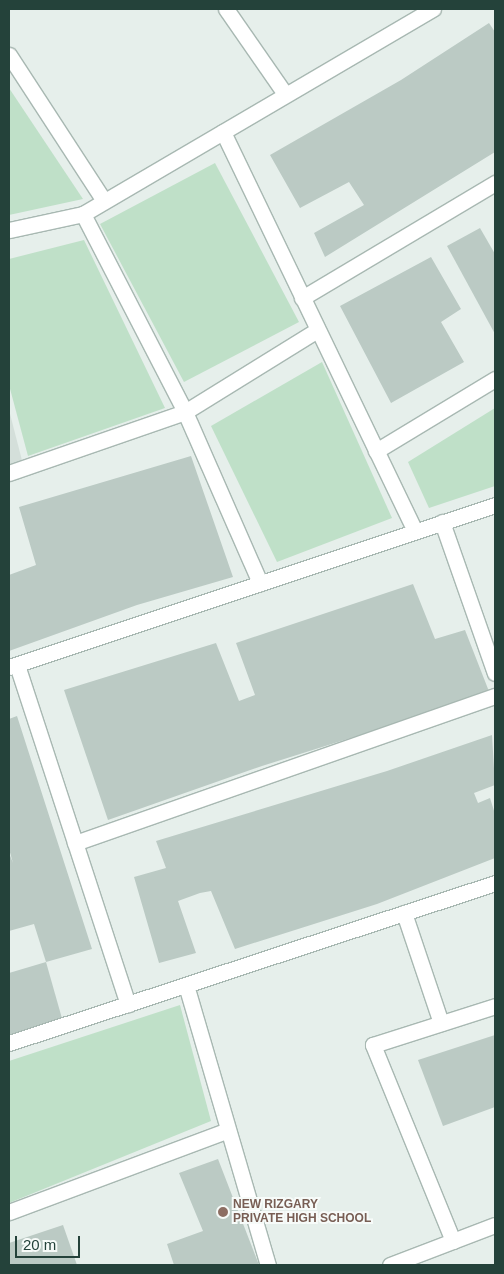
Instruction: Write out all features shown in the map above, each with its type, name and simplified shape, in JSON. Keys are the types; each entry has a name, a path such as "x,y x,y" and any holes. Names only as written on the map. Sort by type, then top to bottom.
{"street":[{"path":"226,9 285,94"},
{"path":"9,230 83,214 431,9"},
{"path":"9,55 104,201"},
{"path":"223,132 415,531"},
{"path":"302,298 495,184"},
{"path":"83,214 185,412 260,583"},
{"path":"9,473 185,412 317,330"},
{"path":"376,451 495,379"},
{"path":"128,1004 75,843 13,666 495,504"},
{"path":"442,522 495,673"},
{"path":"75,843 495,696"},
{"path":"9,1043 495,883"},
{"path":"404,913 441,1023"},
{"path":"186,985 226,1131 268,1265"},
{"path":"453,1241 373,1045 495,1006"},
{"path":"9,1212 226,1131"},
{"path":"390,1265 495,1225"}],"shaded area":[{"path":"9,410 25,472 9,477"}],"green space":[{"path":"9,88 83,199 9,215"},
{"path":"215,163 299,322 184,382 100,224"},
{"path":"84,240 165,408 28,456 9,385 9,259"},
{"path":"322,362 392,518 277,562 211,426"},
{"path":"495,408 495,486 429,508 408,462"},
{"path":"180,1005 211,1121 9,1203 9,1061"}],"building":[{"path":"489,23 495,32 495,152 325,257 314,233 364,205 349,182 300,208 270,155 401,80"},
{"path":"480,228 495,254 495,334 447,246"},
{"path":"431,257 461,309 441,322 464,362 391,403 340,306"},
{"path":"191,456 233,577 137,605 9,651 9,575 36,565 19,507"},
{"path":"413,584 435,639 465,630 490,694 262,766 108,820 64,690 216,643 239,701 255,695 236,643"},
{"path":"17,716 92,949 46,962 34,924 9,931 9,853 13,863 9,849 9,719"},
{"path":"492,735 495,785 474,793 478,803 490,798 495,814 495,858 377,904 235,949 211,891 200,893 178,901 196,953 159,963 134,877 166,868 156,841 387,771"},
{"path":"46,962 63,1022 9,1040 9,973"},
{"path":"495,1035 495,1107 443,1126 418,1060"},
{"path":"218,1159 259,1265 174,1265 167,1244 203,1231 179,1173"},
{"path":"63,1225 77,1265 9,1265 9,1243"}],"place":[{"name":"NEW RIZGARY PRIVATE HIGH SCHOOL","path":"223,1212"}]}
